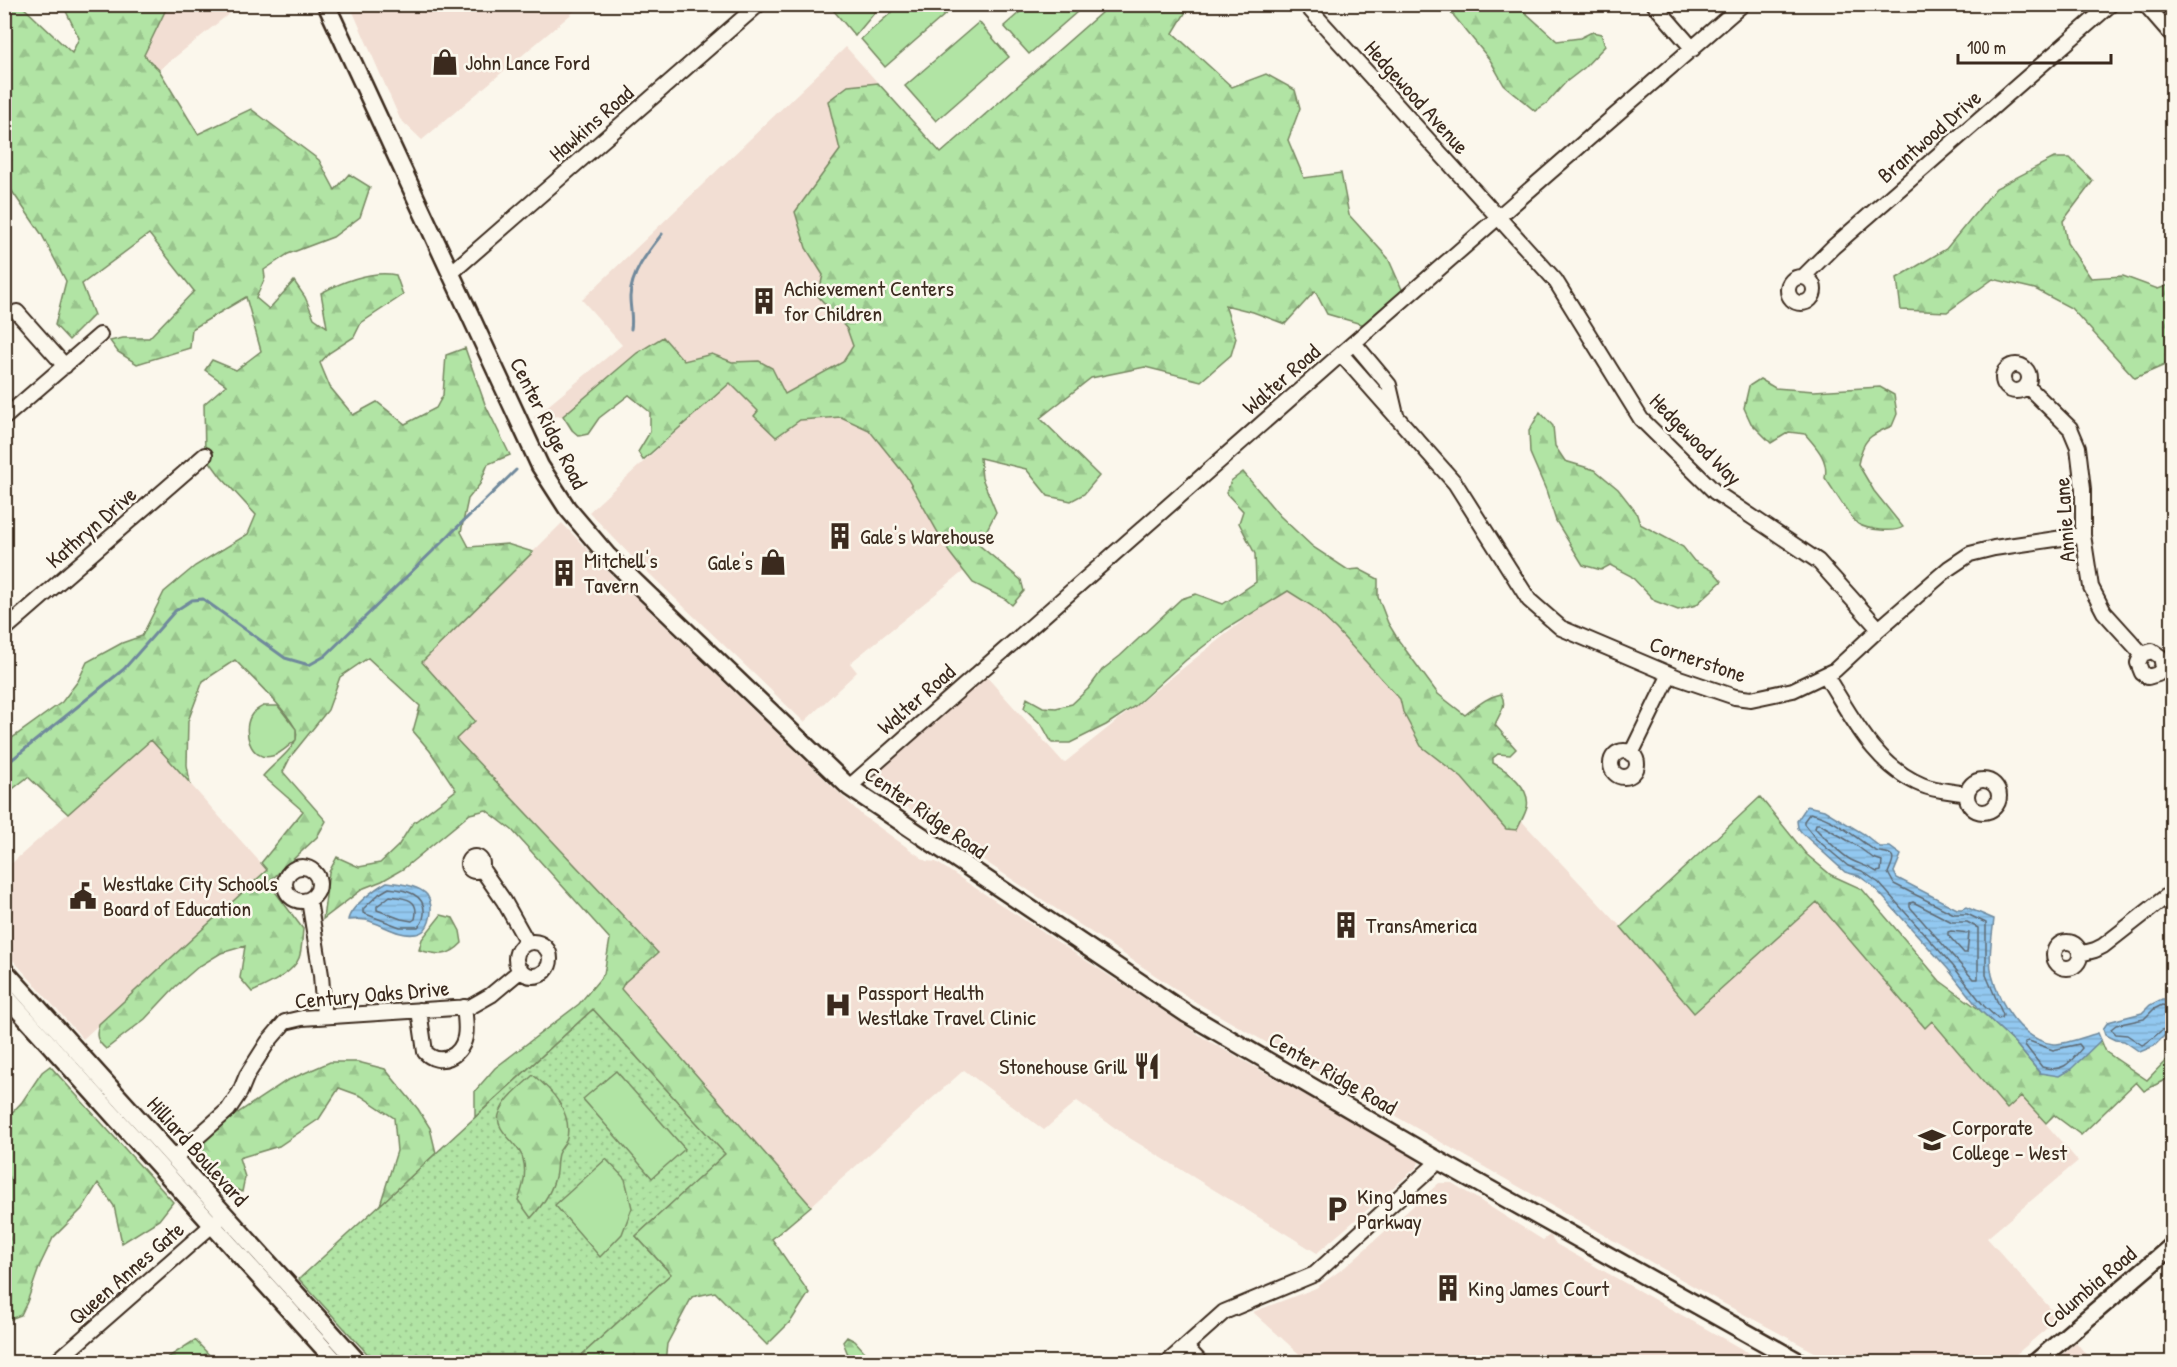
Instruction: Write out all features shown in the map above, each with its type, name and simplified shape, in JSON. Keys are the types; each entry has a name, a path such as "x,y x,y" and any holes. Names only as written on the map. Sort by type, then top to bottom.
{"main road":[{"name":"Center Ridge Road","path":"326,4 540,466 581,525 607,555 849,787 1186,1014 1439,1161 1798,1362"},
{"name":"Hilliard Boulevard","path":"4,970 174,1158 218,1220 336,1362"},
{"name":"Hilliard Boulevard","path":"4,994 218,1220 358,1362"},
{"name":"Columbia Road","path":"2036,1362 2172,1246"}],"street":[{"name":"Hawkins Road","path":"451,273 759,4"},
{"name":"Hedgewood Avenue","path":"1305,4 1497,218"},
{"path":"1654,4 1693,49"},
{"name":"Walter Road","path":"849,787 1743,4"},
{"name":"Brantwood Drive","path":"1803,277 1827,253 2111,4"},
{"path":"2145,4 2172,35"},
{"name":"Hedgewood Way","path":"1497,218 1555,280 1641,420 1715,492 1818,561 1879,629"},
{"path":"17,312 65,366"},
{"path":"4,418 100,335"},
{"name":"Cornerstone","path":"1354,343 1389,385 1397,417"},
{"name":"Cornerstone","path":"1341,354 1455,483 1529,600 1540,612 1561,628 1670,674 1735,697 1751,699 1777,695 1826,676 1949,568 1970,555 1994,548 2083,535"},
{"name":"Annie Lane","path":"2027,386 2070,428 2078,447 2083,489 2083,535 2091,587 2104,612 2142,654"},
{"name":"Kathryn Drive","path":"4,630 205,455"},
{"path":"1630,754 1670,674"},
{"path":"1826,676 1871,746 1885,763 1900,775 1924,786 1967,794"},
{"path":"481,868 504,901 527,942"},
{"path":"2080,954 2103,946 2172,892"},
{"path":"309,900 321,975 324,1016"},
{"path":"534,941 546,947 551,958 549,967 542,974 529,976 521,970 516,960 519,949 527,942 534,941"},
{"name":"Century Oaks Drive","path":"174,1158 228,1110 268,1042 285,1022 324,1016 470,1007 491,995 521,970"},
{"path":"419,1010 425,1052 435,1059 442,1060 456,1053 465,1037 465,1007"},
{"path":"1168,1362 1224,1312 1315,1274 1439,1161"},
{"name":"Queen Annes Gate","path":"56,1362 218,1220"},
{"path":"1186,1347 1200,1362"}],"shaded area":[{"path":"168,5 240,5 159,70 144,55"},
{"name":"John Lance Ford","path":"350,5 582,5 422,140 400,119"},
{"path":"846,47 878,83 848,86 840,150 795,212 806,248 823,275 818,296 847,329 853,346 843,362 785,395 772,368 759,361 732,362 712,354 684,361 668,342 637,353 563,416 533,418 622,345 582,300"},
{"path":"730,382 758,411 776,437 800,420 841,417 869,430 906,476 949,552 964,571 850,663 857,672 804,722 633,558 589,512"},
{"path":"562,523 625,589 862,815 926,861 936,862 1207,1040 1417,1158 1419,1162 1417,1167 1317,1253 1128,1137 1077,1101 1044,1130 964,1070 811,1206 620,989 658,952 455,739 475,722 422,662"},
{"path":"1295,579 1621,927 1694,1013 1817,902 1925,1028 1932,1020 2007,1108 2021,1095 2078,1161 1987,1238 2059,1318 2007,1362 1833,1362 1721,1302 1192,1000 925,821 876,782 879,767 985,675 1064,763"},
{"path":"151,740 267,870 83,1039 5,951 4,870"},
{"path":"1439,1183 1452,1183 1543,1240 1550,1235 1556,1244 1763,1361 1308,1362 1253,1312 1316,1288 1345,1267"},
{"path":"2076,1342 2092,1362 2054,1362"}],"green space":[{"path":"21,5 72,53 79,38 63,5 168,5 144,55 159,70 198,134 251,109 319,160 335,190 349,174 370,187 360,217 333,237 288,254 264,270 265,278 256,298 269,309 294,281 305,297 314,318 327,327 321,293 348,281 367,276 396,275 403,295 361,323 354,337 329,353 320,363 330,387 353,415 377,402 405,424 436,408 443,395 446,355 465,348 485,404 510,455 488,464 480,484 468,499 461,532 469,547 507,544 533,552 422,662 475,721 456,739 658,953 625,982 621,989 811,1206 772,1239 809,1293 791,1321 767,1345 715,1292 692,1297 667,1344 665,1362 574,1362 671,1274 636,1236 725,1154 593,1009 475,1117 475,1091 495,1068 579,1004 604,974 610,939 512,830 486,810 470,814 403,869 364,888 323,919 329,872 337,857 359,867 380,863 398,846 412,824 456,790 430,751 413,731 420,706 368,658 340,677 328,710 291,756 283,772 326,821 317,837 270,881 273,889 303,929 301,951 296,964 278,978 252,992 240,978 245,946 221,953 198,967 175,987 145,1019 106,1049 99,1041 97,1032 99,1024 267,870 261,863 303,811 263,776 293,745 296,739 295,728 275,702 235,660 203,681 188,721 187,765 190,783 151,740 68,814 28,777 5,795 4,744 62,702 78,681 87,662 122,643 142,636 164,592 195,566 248,534 256,515 221,477 205,455 204,404 226,385 205,370 212,360 236,370 261,351 246,297 192,329 190,348 137,364 118,352 110,341 123,338 149,338 194,291 149,234 82,284 94,315 69,340 55,325 66,281 42,235 5,181 5,11"},
{"path":"829,5 881,5 855,36"},
{"path":"900,5 956,5 885,67 861,39"},
{"path":"1028,5 1085,5 1029,54 1004,26"},
{"path":"1110,5 1190,5 1173,33 1232,87 1266,74 1295,90 1300,108 1288,140 1304,178 1341,173 1349,215 1388,258 1405,296 1368,326 1327,314 1315,291 1285,324 1225,305 1236,338 1231,355 1201,381 1145,367 1091,378 1040,418 1099,476 1084,494 1071,501 1048,496 1026,469 980,458 982,478 996,512 979,545 1021,580 1024,591 1012,605 973,583 949,552 906,476 869,430 841,417 800,420 776,437 754,416 758,411 730,383 643,460 638,452 650,432 650,412 629,395 599,418 588,434 579,436 572,430 563,416 637,353 663,337 684,361 712,354 732,362 759,361 772,368 785,394 843,362 853,346 847,329 818,296 823,275 806,248 795,212 840,150 828,101 848,86 878,83 941,153"},
{"path":"1445,5 1517,5 1557,41 1580,38 1592,32 1601,34 1605,46 1547,103 1535,111 1504,85 1490,60"},
{"path":"979,22 1009,57 936,121 905,86"},
{"path":"2054,158 2070,158 2093,181 2063,221 2067,243 2091,278 2123,276 2158,289 2172,284 2172,362 2135,378 2071,308 2035,289 1993,279 1947,312 1901,310 1897,278 1946,249 1996,188"},
{"path":"1760,379 1775,388 1814,391 1880,387 1894,395 1897,414 1892,426 1868,439 1862,449 1858,464 1874,491 1903,527 1881,530 1858,524 1850,516 1825,478 1823,459 1805,434 1789,432 1771,443 1751,423 1744,408 1749,386"},
{"path":"1540,412 1553,426 1555,446 1565,461 1595,470 1618,489 1636,512 1640,524 1683,547 1694,561 1713,571 1722,581 1696,605 1678,610 1655,601 1631,576 1610,565 1601,570 1583,565 1556,521 1530,453 1529,431"},
{"path":"1243,472 1280,516 1313,547 1348,570 1359,569 1378,579 1378,597 1388,623 1438,694 1465,715 1486,700 1501,694 1504,703 1495,725 1516,749 1510,755 1498,754 1493,758 1493,763 1511,775 1525,793 1527,807 1517,830 1506,829 1462,778 1421,746 1403,712 1400,699 1336,629 1312,606 1288,591 1226,629 1186,660 1135,706 1106,725 1070,743 1052,743 1042,725 1024,708 1027,698 1043,707 1056,708 1072,704 1089,688 1102,670 1181,599 1196,594 1223,604 1256,582 1255,554 1239,523 1243,511 1226,493 1231,481"},
{"path":"263,706 278,706 296,729 296,740 282,752 264,757 253,749 247,728 252,714"},
{"path":"1760,797 1806,854 1831,875 1862,889 1940,981 1980,1010 2015,1043 2040,1073 2086,1053 2101,1040 2106,1052 2147,1080 2172,1054 2172,1076 2144,1091 2136,1082 2081,1135 2054,1115 2046,1123 2021,1096 2007,1109 1932,1021 1925,1028 1817,902 1694,1013 1621,927"},
{"path":"441,915 453,918 460,931 462,943 452,951 442,954 419,950 422,939"},
{"path":"593,1009 726,1154 636,1236 671,1274 574,1362 375,1362 299,1279"},
{"path":"330,1062 358,1062 385,1069 418,1109 430,1128 436,1153 380,1205 397,1151 394,1118 361,1096 339,1088 319,1119 279,1146 239,1158 245,1177 242,1192 218,1181 201,1160 204,1140 221,1124 286,1081"},
{"path":"50,1066 173,1202 159,1220 122,1243 114,1206 98,1183 82,1209 53,1238 21,1315 5,1321 5,1120 22,1102 42,1072"},
{"path":"616,1071 685,1149 652,1178 583,1099"},
{"path":"533,1075 559,1102 568,1128 566,1140 558,1154 556,1174 551,1188 531,1218 518,1200 525,1170 521,1153 500,1127 498,1121 505,1103"},
{"path":"606,1159 625,1179 632,1208 622,1234 600,1257 555,1205"},
{"path":"847,1337 855,1341 874,1362 851,1362 843,1342"},
{"path":"195,1340 216,1362 161,1362"}],"water":[{"path":"1807,806 1824,810 1864,834 1880,847 1890,847 1901,855 1894,872 1897,878 1957,909 1966,907 1994,919 1990,962 1992,975 2006,1008 2021,1028 2041,1041 2053,1044 2069,1042 2098,1033 2101,1040 2071,1069 2059,1076 2040,1073 2015,1043 1980,1010 1948,969 1874,887 1859,876 1845,872 1802,833 1797,821"},
{"path":"387,882 414,887 427,895 431,912 428,924 421,932 403,934 366,920 348,920 358,904"},
{"path":"2167,999 2172,1003 2172,1028 2154,1046 2140,1052 2124,1041 2105,1035 2103,1029 2108,1022 2142,1013 2150,1005"}],"waterway":[{"path":"631,329 630,297 633,280 641,263 662,234"},
{"path":"4,766 124,669 175,611 192,600 203,599 285,658 309,665 325,656 516,470"}],"place":[{"name":"John Lance Ford","path":"445,62"},
{"name":"Achievement Centers for Children","path":"764,301"},
{"name":"Gale's Warehouse","path":"840,536"},
{"name":"Gale's","path":"773,562"},
{"name":"Mitchell's Tavern","path":"564,573"},
{"name":"Westlake City Schools Board of Education","path":"83,896"},
{"name":"TransAmerica","path":"1346,925"},
{"name":"Passport Health Westlake Travel Clinic","path":"838,1005"},
{"name":"Stonehouse Grill","path":"1147,1066"},
{"name":"Corporate College - West","path":"1932,1140"},
{"name":"King James Parkway","path":"1337,1209"},
{"name":"King James Court","path":"1448,1288"}]}
